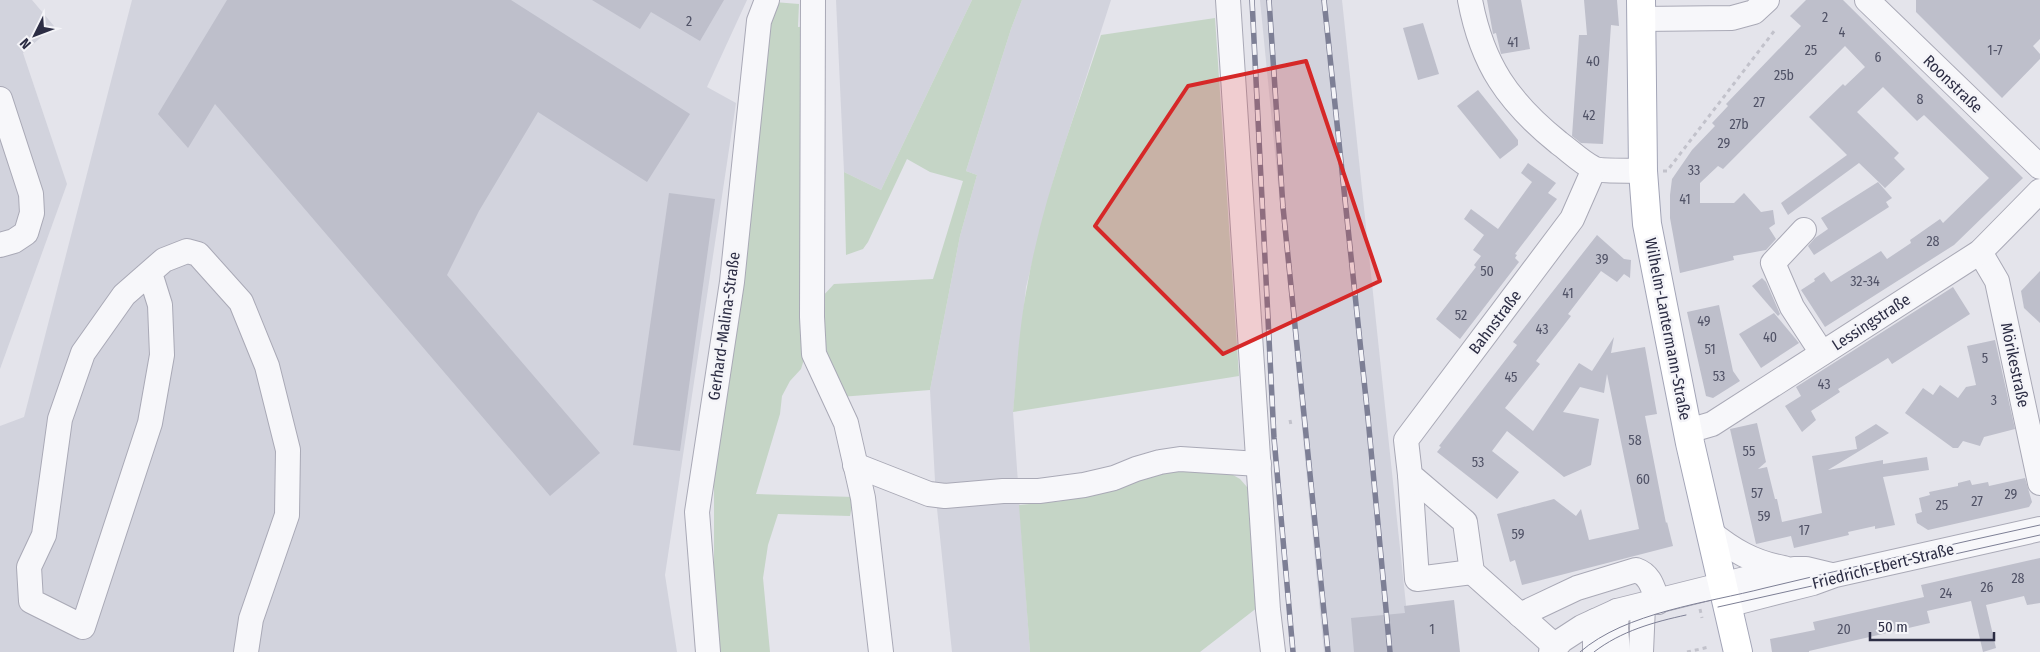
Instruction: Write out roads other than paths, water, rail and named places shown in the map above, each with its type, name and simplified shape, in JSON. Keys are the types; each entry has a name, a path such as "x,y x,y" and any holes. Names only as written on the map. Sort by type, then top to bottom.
{"main road":[{"name":"Wilhelm-Lantermann-Straße","path":"1641,10 1642,171 1647,224 1709,531 1738,652"}],"street":[{"name":"Gerhard-Malina-Straße","path":"708,652 696,512 732,282 760,20 767,0"},
{"path":"813,0 812,317 814,354 846,423 863,498 881,652"},
{"path":"1228,0 1268,610 1274,652"},
{"path":"1470,0 1474,23 1494,72 1516,103 1544,131 1594,169 1642,171"},
{"path":"1641,10 1732,18 1754,12 1767,0"},
{"name":"Roonstraße","path":"1867,0 2040,167"},
{"path":"0,99 31,194 32,213 26,233 14,241 0,245"},
{"name":"Bahnstraße","path":"1472,572 1417,579 1406,440 1572,219 1594,169"},
{"name":"Lessingstraße","path":"1688,431 1712,424 1980,252 2040,191"},
{"path":"1804,230 1773,263 1792,307 1822,353"},
{"path":"150,273 160,305 162,355 150,423 83,627 31,601 29,567 44,535 60,419 83,352 124,295 164,260 187,251 198,254 241,302 269,375 288,450 286,515 250,619 246,652"},
{"name":"Mörikestraße","path":"1980,252 1997,281 2031,395 2040,483"},
{"path":"855,465 929,494 945,496 1039,491 1084,485 1114,478 1160,462 1180,459 1259,464"},
{"path":"1410,475 1465,522 1472,572 1520,615 1553,649 1568,636 1618,611 1651,604 1725,595 1794,569"},
{"name":"Friedrich-Ebert-Straße","path":"1725,595 1813,583 1835,576 2040,529"},
{"name":"Friedrich-Ebert-Straße","path":"1709,531 1728,546 1748,557 1770,565 1806,569 1835,576"},
{"path":"1520,615 1577,588 1636,570 1643,572 1649,578 1651,604 1641,652"},
{"path":"1618,611 1616,628 1618,652"},
{"path":"1595,621 1595,652"}],"tram line":[{"path":"1580,652 1599,638 1620,627 1643,618 1693,604 2040,525"},
{"path":"1718,607 2040,535"},
{"path":"1594,652 1615,638 1627,633 1650,624 1686,615"}],"railway":[{"path":"1252,0 1274,438 1293,652"},
{"path":"1269,0 1283,207 1328,652"},
{"path":"1324,0 1368,418 1390,652"}]}
